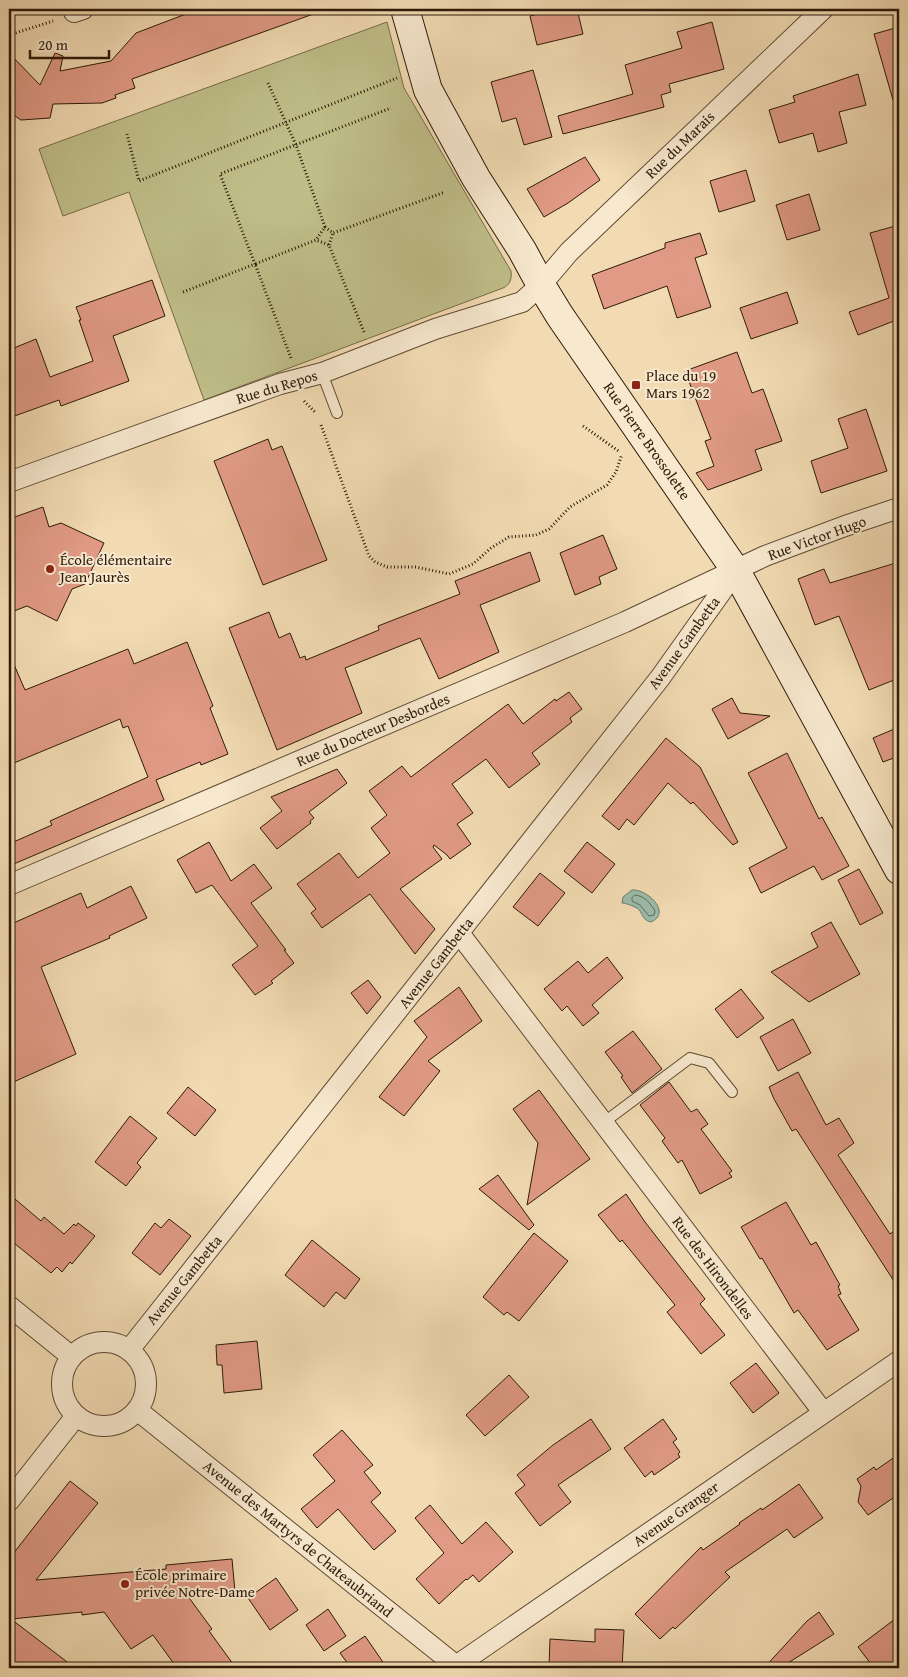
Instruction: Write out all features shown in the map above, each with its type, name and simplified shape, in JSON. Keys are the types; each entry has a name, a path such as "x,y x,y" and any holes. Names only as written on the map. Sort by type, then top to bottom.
{"street":[{"name":"Rue Pierre Brossolette","path":"405,9 428,90 476,178 522,250 560,316 736,571 899,870"},
{"name":"Rue du Marais","path":"540,284 569,252 823,9"},
{"name":"Rue du Repos","path":"9,482 280,384 322,374 434,329 522,302 540,284"},
{"name":"Rue Victor Hugo","path":"736,571 765,556 899,508"},
{"name":"Rue du Docteur Desbordes","path":"9,885 625,622 736,571"},
{"name":"Avenue Gambetta","path":"128,1350 660,678 736,571"},
{"name":"Rue des Hirondelles","path":"459,933 823,1412"},
{"path":"9,1306 72,1357"},
{"path":"99,1342 114,1343 128,1350 136,1356 145,1373 145,1393 137,1410 119,1424 108,1426 96,1426 76,1416 69,1408 62,1387 66,1366 72,1357 84,1347 99,1342"},
{"name":"Avenue Granger","path":"456,1667 899,1361"},
{"name":"Avenue des Martyrs de Chateaubriand","path":"137,1410 456,1667"},
{"path":"9,1501 76,1416"}],"lane":[{"path":"322,374 337,413"},
{"path":"603,1123 690,1058 710,1063 732,1092"}],"path":[{"path":"9,36 79,10"},
{"path":"127,134 139,181 405,74"},
{"path":"268,83 296,145 325,227 333,232"},
{"path":"297,380 294,366 220,174 392,108"},
{"path":"372,353 328,245 333,232 445,192"},
{"path":"183,292 316,240 325,227"},
{"path":"316,240 328,245"},
{"path":"302,400 318,414"},
{"path":"321,423 369,556 375,562 387,567 416,567 449,574 474,564 492,548 510,537 536,535 549,530 570,507 607,485 616,472 626,443 639,430"},
{"path":"583,426 622,454"}],"shaded area":[{"path":"387,22 404,88 511,271 510,281 503,288 204,400 129,192 63,216 39,149"}],"water":[{"path":"632,890 645,893 651,897 658,908 657,918 651,922 648,921 637,908 622,903 623,897"}],"building":[{"path":"199,9 319,9 319,12 132,79 135,88 115,95 116,98 102,103 53,104 50,118 21,120 9,112 9,53 40,85 55,53 63,56 60,71 111,61 136,33"},
{"path":"536,9 577,9 583,34 537,45 530,16 537,14"},
{"path":"712,22 724,69 669,84 671,92 661,95 664,107 563,134 558,116 633,94 625,65 682,48 677,32"},
{"path":"899,27 899,99 893,100 874,34"},
{"path":"533,70 552,137 524,145 516,118 502,122 491,82"},
{"path":"858,74 866,105 839,112 847,143 818,152 813,133 779,143 769,110 795,102 793,96"},
{"path":"585,157 600,180 568,203 544,217 527,189"},
{"path":"746,170 755,201 719,212 710,181"},
{"path":"809,194 820,230 787,240 776,205"},
{"path":"899,225 899,319 858,335 849,312 889,298 870,233"},
{"path":"700,233 707,254 695,258 711,307 677,318 667,286 604,309 592,275 665,248 665,243"},
{"path":"152,280 165,316 113,336 129,381 61,406 59,400 9,418 9,350 36,339 50,377 93,361 76,307"},
{"path":"787,292 798,323 751,339 740,308"},
{"path":"737,352 752,393 763,389 782,441 755,450 762,470 708,490 696,473 714,466 705,441 711,439 685,371"},
{"path":"866,409 887,471 821,493 811,461 848,448 838,419"},
{"path":"268,439 272,450 282,446 327,560 263,585 214,461"},
{"name":"École élémentaire Jean Jaurès","path":"43,507 49,527 61,523 104,543 85,584 72,589 57,621 27,606 9,613 9,519"},
{"path":"603,535 617,569 599,577 601,584 575,595 560,553"},
{"path":"530,552 540,581 480,605 499,652 439,679 420,638 345,668 362,713 277,750 229,628 269,612 279,638 290,633 300,658 305,656 306,660 379,630 378,626 460,594 455,581"},
{"path":"899,562 899,678 869,690 839,616 815,625 798,579 824,569 830,583"},
{"path":"187,642 213,706 210,708 228,754 201,765 200,762 156,780 164,800 9,866 9,844 52,825 50,821 148,777 128,726 123,728 120,719 9,765 9,653 25,690 128,649 134,664"},
{"path":"569,692 582,709 570,718 572,722 532,753 540,764 509,788 486,759 452,784 473,813 457,824 471,844 450,859 434,845 433,847 442,859 400,889 435,929 415,954 370,894 322,928 311,913 316,909 297,884 339,853 358,878 390,853 371,828 387,815 369,791 402,766 411,777 508,704 523,724 555,699 556,701"},
{"path":"732,698 740,713 770,716 728,739 712,709"},
{"path":"899,727 899,756 883,762 873,738"},
{"path":"666,738 700,767 738,842 733,845 693,802 691,804 668,783 634,825 627,819 619,830 602,816"},
{"path":"787,753 819,819 822,817 849,866 822,880 814,866 761,893 749,868 787,848 748,773"},
{"path":"337,769 347,783 309,812 314,818 310,821 311,823 277,849 260,828 282,811 271,797"},
{"path":"209,842 231,881 254,864 272,888 251,903 294,963 271,981 273,983 255,995 232,965 258,946 212,885 196,893 177,860"},
{"path":"587,842 615,864 592,893 564,871"},
{"path":"859,869 883,913 860,925 838,880"},
{"path":"540,873 565,893 538,926 513,907"},
{"path":"131,886 147,918 109,936 110,938 41,967 76,1054 9,1084 9,925 81,893 87,908"},
{"path":"831,922 860,974 809,1002 771,972 818,947 811,933"},
{"path":"607,957 623,978 592,1005 599,1013 583,1026 567,1006 562,1011 544,989 578,961 588,973"},
{"path":"368,980 381,997 367,1014 351,993"},
{"path":"459,987 482,1021 428,1061 440,1071 404,1116 379,1097 427,1037 414,1021"},
{"path":"741,989 764,1018 737,1038 715,1009"},
{"path":"793,1019 811,1053 778,1071 760,1037"},
{"path":"633,1031 662,1069 632,1093 621,1077 623,1076 605,1052"},
{"path":"798,1072 826,1125 839,1118 854,1143 838,1155 890,1234 899,1228 899,1289 796,1129 792,1131 774,1099 769,1087"},
{"path":"669,1082 691,1112 697,1109 708,1124 701,1129 732,1171 729,1173 732,1177 700,1194 682,1160 678,1163 662,1141 665,1138 640,1105"},
{"path":"188,1087 216,1110 195,1136 167,1113"},
{"path":"539,1090 590,1159 527,1205 538,1143 513,1109"},
{"path":"130,1116 157,1138 137,1163 141,1167 126,1186 95,1162"},
{"path":"498,1175 534,1225 529,1230 479,1189"},
{"path":"9,1194 41,1221 44,1217 64,1234 74,1224 76,1226 78,1223 95,1236 72,1264 70,1262 62,1272 57,1267 51,1273 9,1239"},
{"path":"626,1194 645,1222 705,1299 700,1304 725,1335 701,1354 667,1312 675,1305 622,1240 620,1242 598,1215"},
{"path":"786,1202 811,1245 816,1242 840,1285 838,1286 841,1294 838,1295 859,1330 827,1350 798,1310 794,1313 762,1258 760,1259 741,1227"},
{"path":"169,1219 191,1236 160,1275 132,1253 155,1223 161,1228"},
{"path":"534,1233 568,1261 519,1321 507,1312 504,1315 483,1297"},
{"path":"312,1240 360,1279 345,1299 336,1292 324,1307 285,1275"},
{"path":"257,1341 262,1389 224,1393 222,1365 217,1365 216,1345"},
{"path":"756,1363 779,1393 753,1413 730,1383"},
{"path":"509,1375 529,1397 485,1436 466,1415"},
{"path":"591,1419 611,1449 558,1485 571,1502 540,1526 515,1493 525,1485 517,1475 553,1445"},
{"path":"663,1419 677,1439 673,1442 680,1452 678,1454 680,1457 654,1475 652,1471 645,1477 624,1448"},
{"path":"342,1430 373,1465 364,1472 381,1493 371,1502 396,1531 374,1550 338,1509 317,1528 301,1509 335,1481 313,1455"},
{"path":"899,1454 899,1494 868,1515 858,1502 861,1486 857,1479 874,1467 876,1470"},
{"path":"70,1481 98,1503 36,1580 166,1569 166,1565 232,1559 235,1592 187,1595 212,1629 209,1631 236,1668 177,1668 153,1635 131,1649 104,1612 82,1615 82,1612 11,1619 75,1668 9,1668 9,1559"},
{"path":"799,1484 823,1518 794,1538 787,1529 725,1572 730,1577 675,1629 673,1627 660,1639 635,1614 701,1547 703,1550 739,1523 761,1508 762,1510"},
{"path":"430,1505 462,1544 486,1522 513,1552 479,1582 473,1575 439,1604 416,1579 444,1553 415,1518"},
{"path":"276,1578 298,1610 270,1630 248,1598"},
{"path":"328,1609 346,1636 324,1651 306,1625"},
{"path":"819,1612 834,1634 780,1668 764,1668 807,1621"},
{"path":"899,1616 899,1668 874,1668 858,1647"},
{"path":"595,1629 624,1630 622,1668 549,1668 550,1639 595,1642"},
{"path":"365,1636 387,1668 351,1668 340,1653"}],"place":[{"name":"Place du 19 Mars 1962","path":"636,385"},
{"name":"École élémentaire Jean Jaurès","path":"50,569"},
{"name":"École primaire privée Notre-Dame","path":"125,1584"}]}
